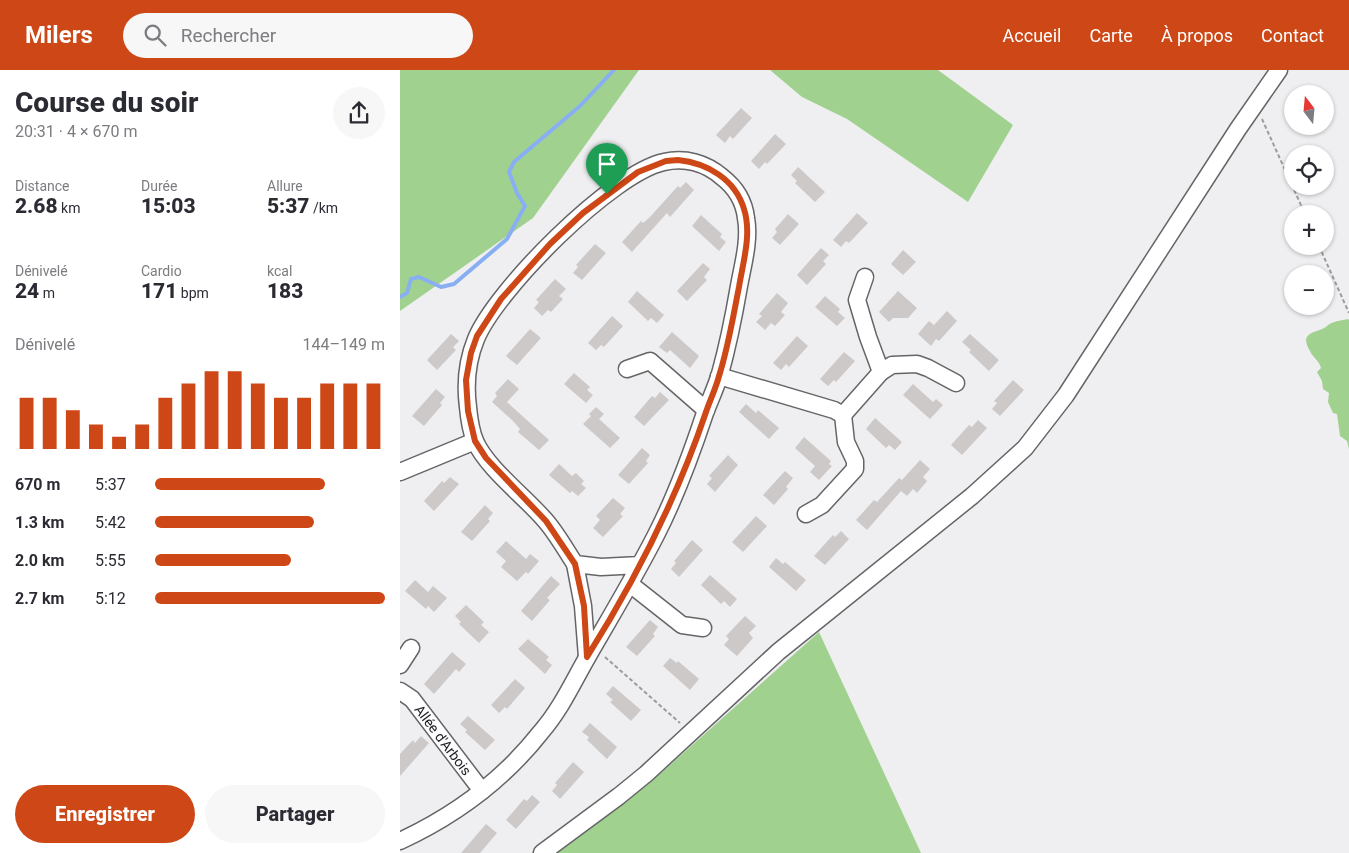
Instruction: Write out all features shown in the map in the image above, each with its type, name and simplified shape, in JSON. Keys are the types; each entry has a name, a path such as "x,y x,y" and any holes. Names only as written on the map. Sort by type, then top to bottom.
{"street":[{"path":"542,853 646,774 785,646 972,496 1025,448 1066,395 1255,103 1279,70"},
{"path":"400,842 482,792 527,750 544,729 570,691 590,652 630,584 679,486 719,376 734,311 746,244 747,221 744,208 735,190 720,175 692,161 666,161 638,172 583,213 522,274 492,312 477,336 471,353 466,380 468,411 475,441 486,458 546,521 575,564 584,606 590,652"},
{"path":"866,277 857,300 881,372"},
{"path":"627,369 650,361 706,410"},
{"path":"806,514 822,505 855,469 855,461 846,442 843,415 887,366 917,364 956,383"},
{"path":"719,376 834,410 843,415"},
{"path":"400,472 475,441"},
{"path":"575,564 601,567 640,565"},
{"path":"630,584 682,625 703,628"},
{"path":"400,664 411,648"},
{"name":"Allée d'Arbois","path":"400,691 412,698 482,792"}],"path":[{"path":"1255,103 1301,205"},
{"path":"1323,255 1349,313"},
{"path":"590,652 684,728"}],"green space":[{"path":"400,70 639,70 533,218 400,311"},
{"path":"770,70 938,70 1013,125 968,202 847,119 802,97"},
{"path":"1348,319 1349,449 1347,441 1340,436 1337,414 1333,413 1328,402 1329,393 1323,389 1322,381 1317,372 1321,368 1320,365 1306,342 1306,338 1310,334 1334,322"},
{"path":"819,632 921,853 548,853 662,772"}],"building":[{"path":"741,108 752,118 733,139 730,136 725,143 716,135"},
{"path":"775,134 786,144 767,164 765,162 759,169 751,161"},
{"path":"798,167 825,192 815,202 795,183 797,181 791,175"},
{"path":"686,182 694,190 670,217 667,213 632,252 622,242 641,221 643,223 649,218 678,186 680,188"},
{"path":"857,213 868,223 849,243 846,241 841,247 833,240"},
{"path":"788,214 799,224 780,245 772,238 777,232 775,229"},
{"path":"701,215 722,234 720,237 726,242 719,251 692,226"},
{"path":"595,244 606,253 582,280 573,273 578,267 576,265"},
{"path":"821,248 829,255 823,261 826,264 807,285 797,275"},
{"path":"903,250 916,262 903,275 891,264"},
{"path":"703,263 710,269 704,277 707,280 687,301 677,291"},
{"path":"555,279 566,289 559,296 563,299 551,312 548,310 542,316 534,308 539,302 536,300"},
{"path":"637,291 664,315 657,323 651,318 648,321 628,302"},
{"path":"898,291 917,308 908,318 893,318 889,322 879,312"},
{"path":"777,293 788,303 781,312 785,315 775,326 771,323 765,330 756,322 762,316 759,314"},
{"path":"825,296 840,309 838,312 845,318 837,326 815,307"},
{"path":"947,311 957,321 939,341 936,339 931,346 918,334 929,321 934,325"},
{"path":"612,316 623,326 604,347 601,345 596,350 588,343"},
{"path":"530,329 541,338 517,365 506,356"},
{"path":"672,332 699,356 690,368 670,350 667,353 659,347"},
{"path":"451,334 459,341 453,347 456,350 437,370 427,360"},
{"path":"970,334 999,360 989,371 969,352 971,350 962,342"},
{"path":"797,336 808,346 789,367 786,364 781,370 773,363"},
{"path":"844,352 855,361 836,382 834,380 828,386 820,379"},
{"path":"574,373 590,387 587,390 593,395 586,403 564,384"},
{"path":"508,379 519,389 507,402 549,440 539,450 518,432 520,429 492,402 497,396 495,393"},
{"path":"1013,380 1024,390 1000,416 992,409 997,403 994,401"},
{"path":"913,384 933,402 936,399 943,405 930,419 903,395"},
{"path":"436,389 445,397 440,403 442,405 424,426 412,416"},
{"path":"660,392 669,400 644,426 634,417 652,396 655,398"},
{"path":"746,404 756,413 758,410 779,428 769,439 739,412"},
{"path":"596,407 604,414 599,419 620,438 610,448 583,424"},
{"path":"875,418 902,442 895,450 889,445 886,448 866,429"},
{"path":"978,420 987,428 962,455 951,445 969,425 972,427"},
{"path":"804,437 831,461 829,464 832,466 819,480 810,472 815,466 795,448"},
{"path":"642,448 650,455 646,461 648,463 629,484 618,475"},
{"path":"728,455 738,465 715,492 707,484 712,478 709,476"},
{"path":"920,460 930,469 923,477 927,481 917,493 913,489 907,496 901,491 867,530 856,520 874,500 877,502 899,478 902,480"},
{"path":"559,464 572,476 576,473 584,481 581,484 586,488 578,496 572,491 570,493 549,475"},
{"path":"785,471 793,478 786,487 788,489 774,505 763,495"},
{"path":"450,477 459,484 434,511 424,501 442,481 444,483"},
{"path":"613,498 625,508 620,514 623,516 603,537 593,528 600,520 596,516"},
{"path":"485,505 493,513 488,519 490,521 472,541 461,532"},
{"path":"756,516 767,526 743,552 732,542"},
{"path":"841,531 849,539 825,565 814,556 833,535 835,537"},
{"path":"692,540 703,550 679,577 671,569 676,563 674,561"},
{"path":"506,541 526,559 530,554 539,561 528,574 526,572 517,581 501,567 506,561 496,552"},
{"path":"776,558 783,564 785,562 806,580 796,591 769,567"},
{"path":"710,575 737,599 730,607 724,601 721,604 701,585"},
{"path":"551,576 560,584 547,598 550,600 532,621 521,611"},
{"path":"415,580 428,592 433,586 447,598 434,612 428,606 426,609 405,591"},
{"path":"466,605 484,622 481,625 489,632 479,643 459,624 461,622 455,616"},
{"path":"745,616 756,626 749,633 753,638 737,656 724,645 729,639 726,636"},
{"path":"650,620 658,627 653,634 655,636 637,656 626,647"},
{"path":"528,639 549,657 546,660 552,665 545,674 518,649"},
{"path":"452,652 466,664 459,672 456,669 434,694 424,684"},
{"path":"670,658 677,663 678,661 699,679 690,690 663,666"},
{"path":"515,679 525,688 507,709 505,707 499,713 491,705"},
{"path":"613,686 641,710 631,721 610,702 613,700 606,694"},
{"path":"468,716 495,740 485,750 465,732 467,730 460,724"},
{"path":"590,723 617,747 607,759 587,740 589,737 582,732"},
{"path":"421,736 429,743 400,776 400,754 413,740 415,743"},
{"path":"573,762 584,772 560,799 552,791 557,785 555,783"},
{"path":"532,795 540,802 516,829 506,820 524,799 527,801"},
{"path":"486,824 497,833 480,853 461,853"}],"waterway":[{"path":"400,297 407,293 411,279 419,277 441,287 454,284 507,239 525,206 517,193 509,172 514,162 580,106 614,70"}],"route":[{"path":"678,160 692,161 711,169 728,182 741,200 747,221 746,244 734,311 719,376 702,425 671,502 654,538 630,584 587,657 584,606 575,564 546,521 486,458 475,441 468,411 466,380 471,353 477,336 501,299 550,244 583,213 607,194 638,172 656,164 678,160"}]}
